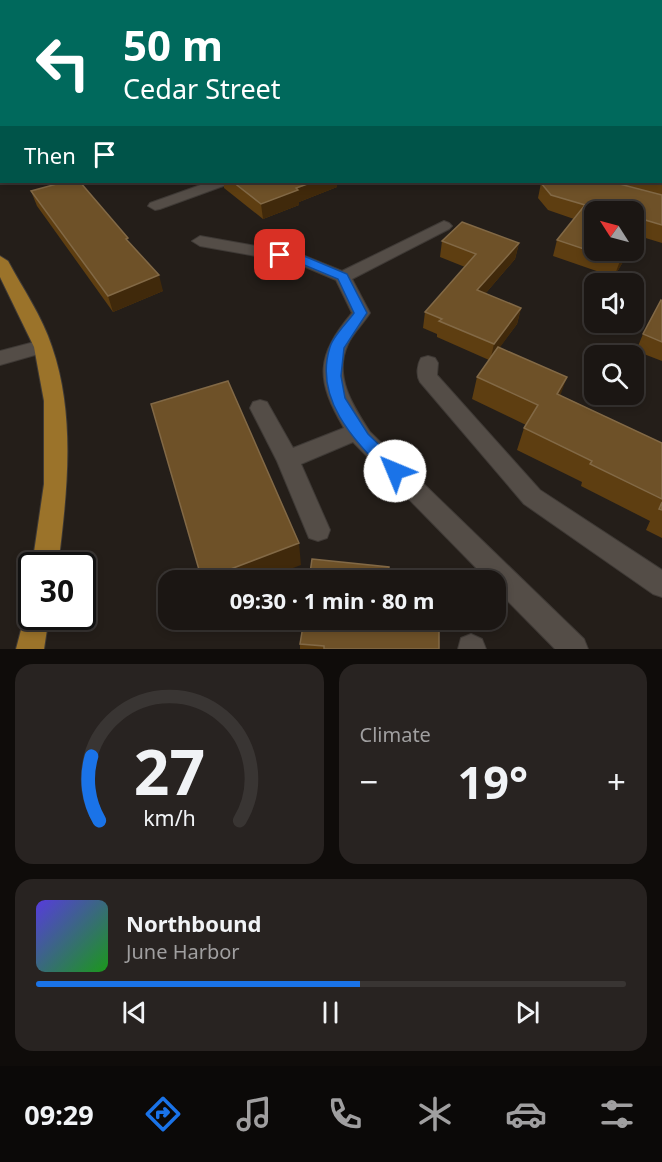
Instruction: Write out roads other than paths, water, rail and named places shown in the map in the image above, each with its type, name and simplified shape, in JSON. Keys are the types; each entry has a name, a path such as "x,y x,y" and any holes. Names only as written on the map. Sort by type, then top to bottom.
{"main road":[{"path":"0,261 42,346 52,390 58,453 47,552"},
{"path":"30,649 33,630"}],"street":[{"path":"155,206 218,183"},
{"path":"343,277 444,226"},
{"path":"200,241 300,259 343,277 361,313 337,347 334,376 337,399 362,438 574,649"},
{"path":"0,358 42,346"},
{"path":"428,363 428,377 532,497 662,585"},
{"path":"260,408 288,460 318,530"},
{"path":"288,460 358,431"}]}
